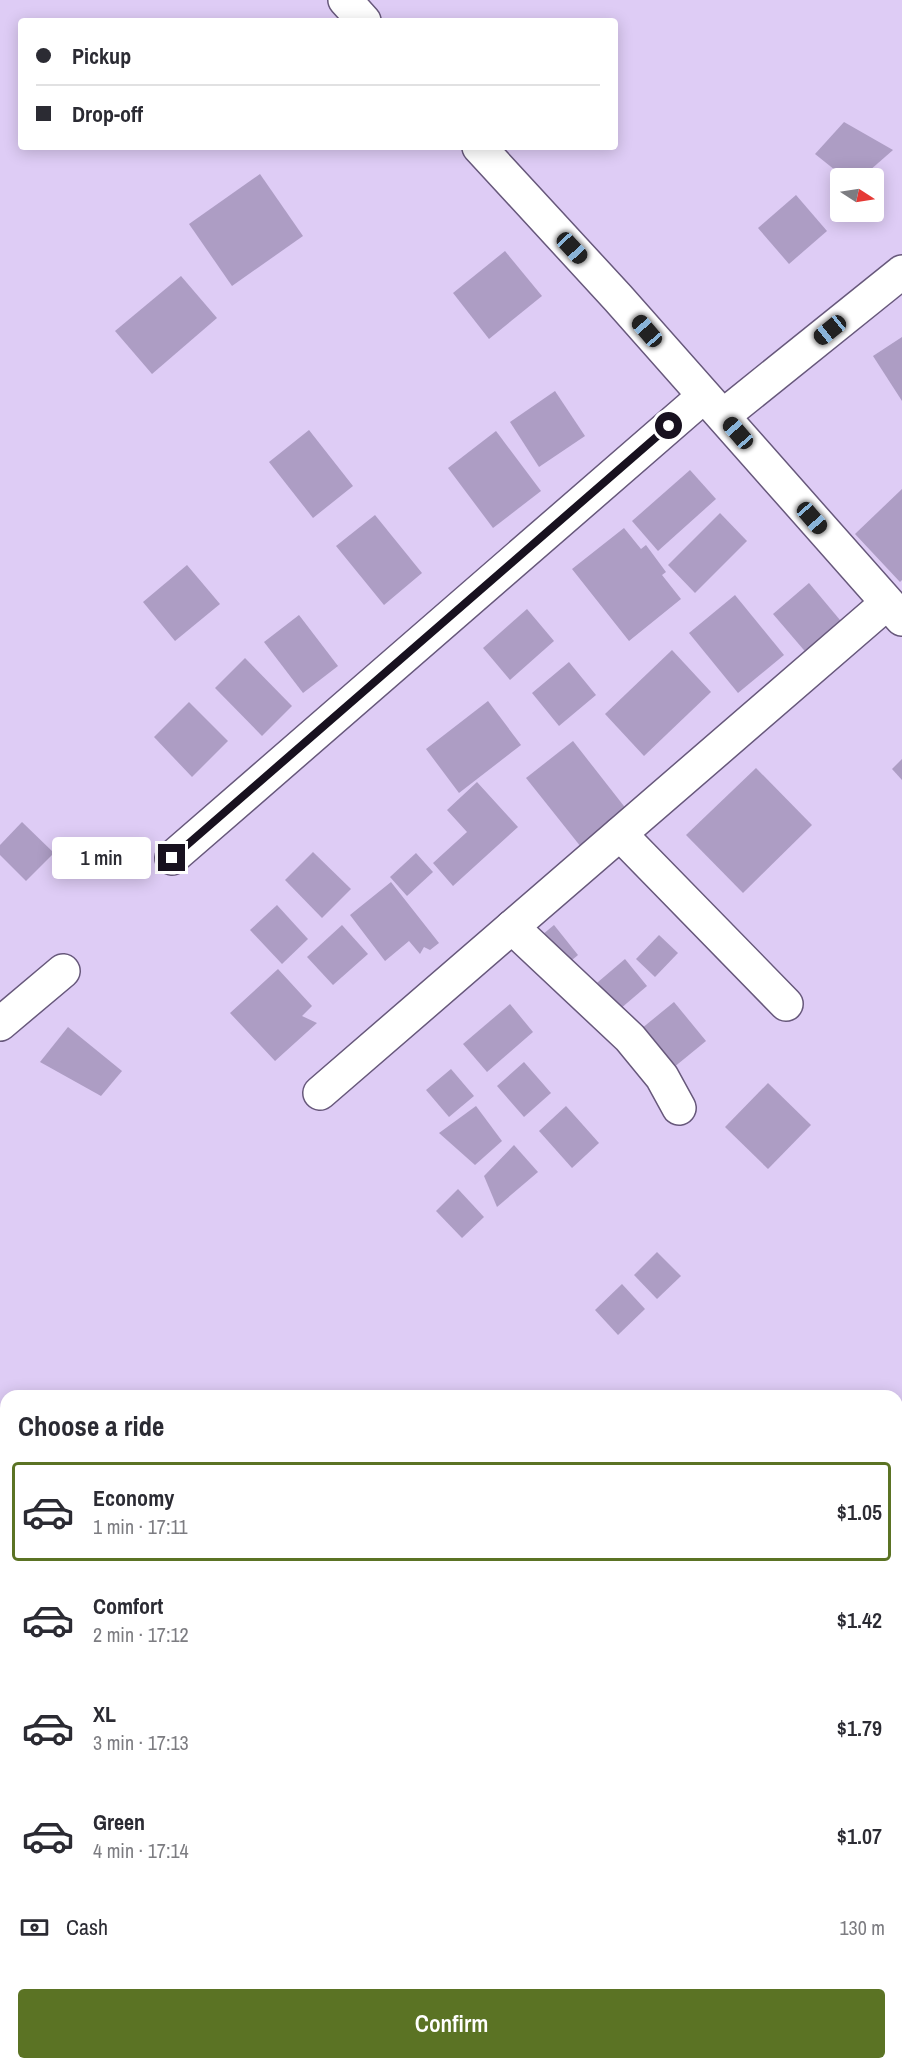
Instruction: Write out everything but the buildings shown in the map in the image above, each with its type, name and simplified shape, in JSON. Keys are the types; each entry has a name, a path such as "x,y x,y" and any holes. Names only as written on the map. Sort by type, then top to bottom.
{"street":[{"path":"345,0 361,18"},
{"path":"320,1094 620,834 894,611 714,406 482,150"},
{"path":"172,858 714,406 902,272"},
{"path":"620,834 786,1004"},
{"path":"512,927 630,1038 662,1077 679,1108"},
{"path":"0,1024 63,970"}],"route":[{"path":"172,858 669,426"}]}
